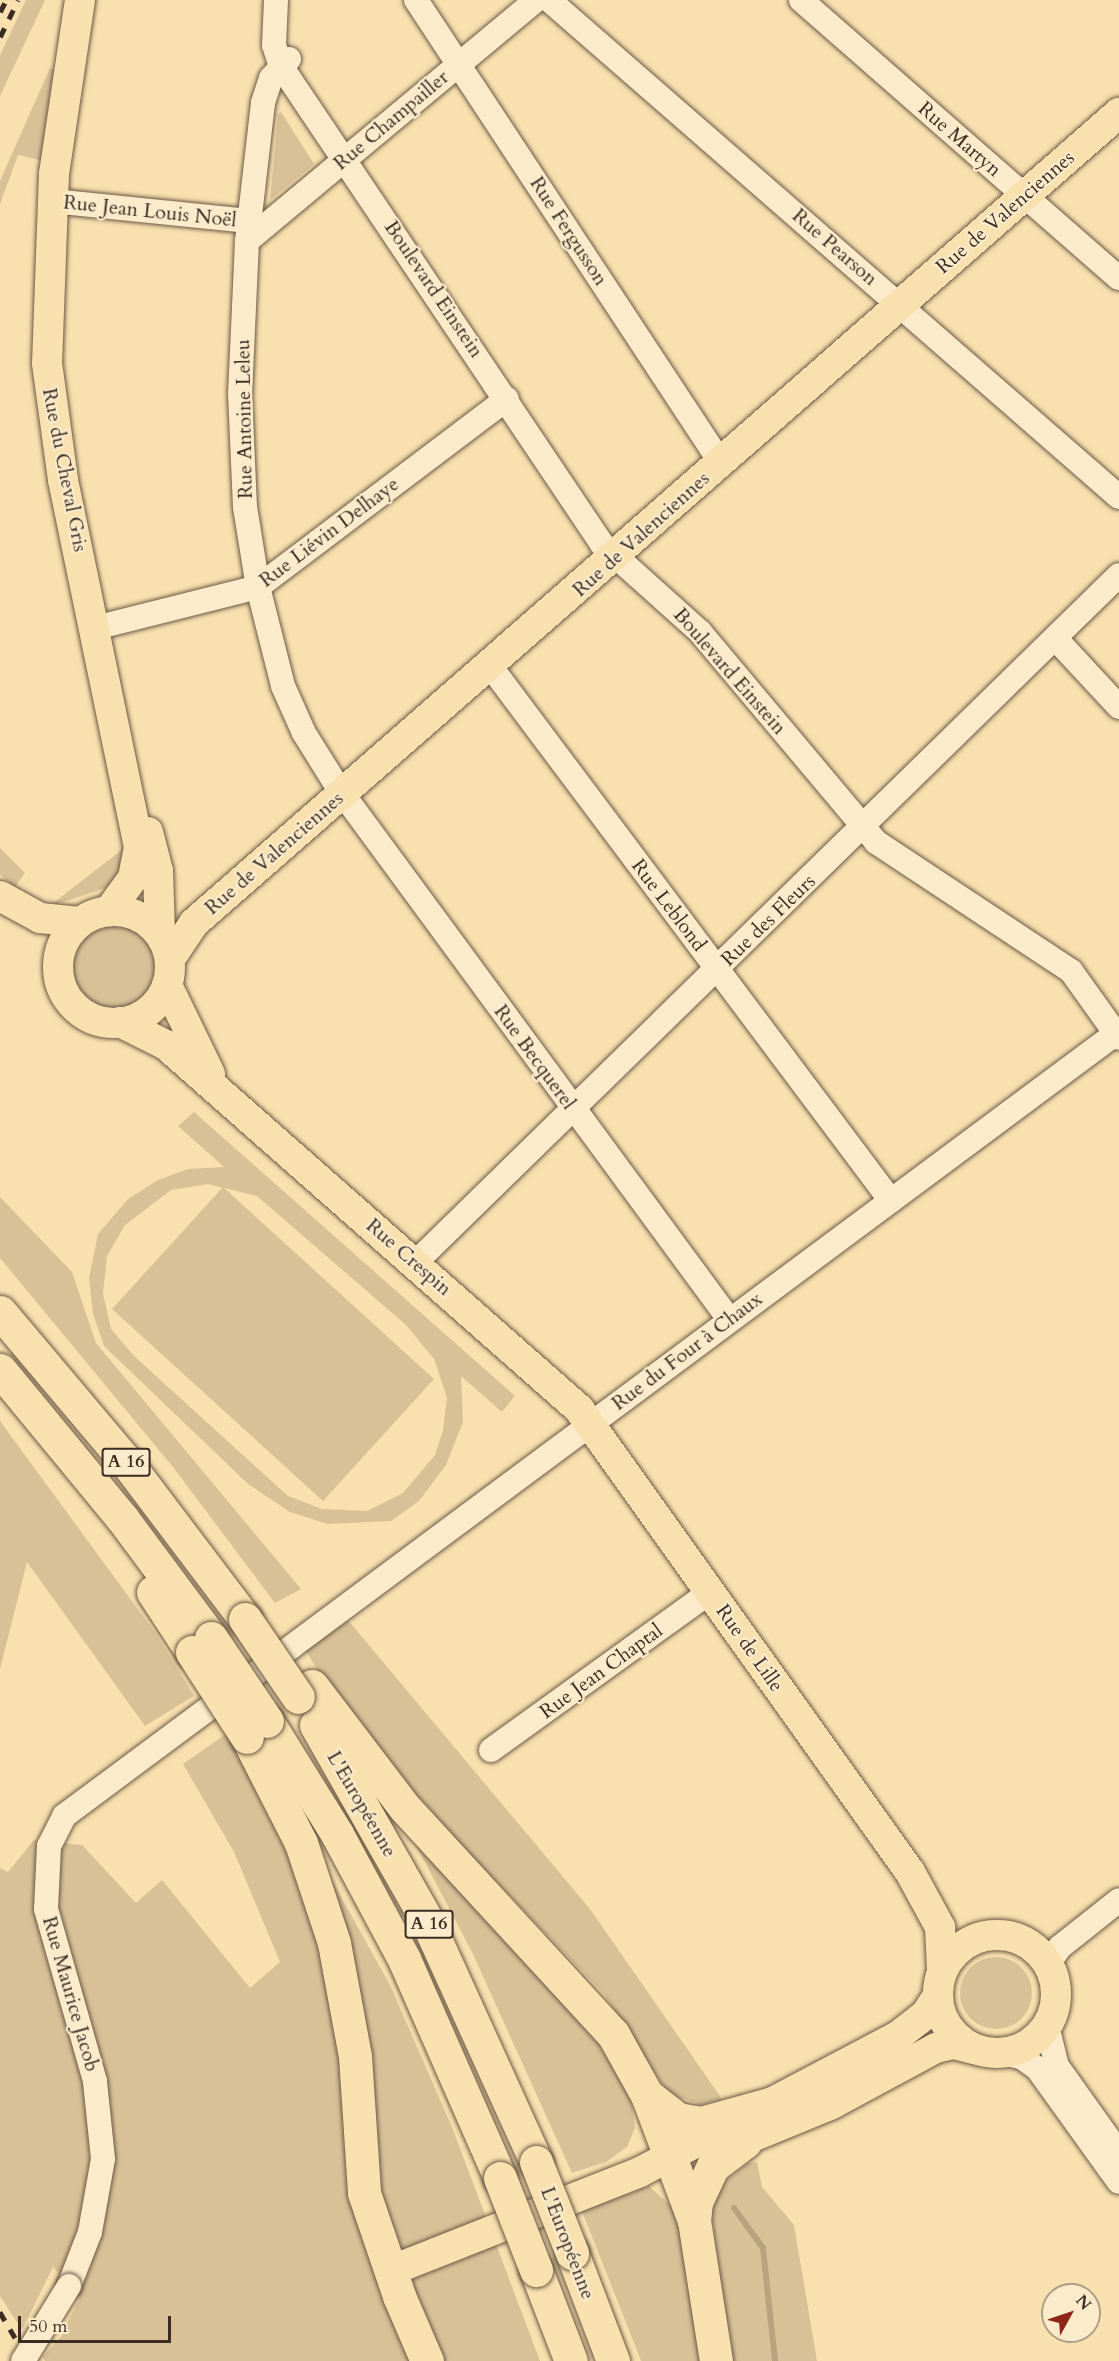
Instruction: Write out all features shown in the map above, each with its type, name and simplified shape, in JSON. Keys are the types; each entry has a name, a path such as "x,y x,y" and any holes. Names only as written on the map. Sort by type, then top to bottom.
{"highway":[{"name":"L'Européenne","path":"0,1312 251,1615 305,1692 426,1919 536,2162 613,2361"},
{"name":"A 16","path":"0,1370 95,1485 138,1567 202,1645 257,1729"},
{"path":"305,1692 405,1808 600,2017 647,2095 694,2221 716,2361"},
{"name":"L'Européenne","path":"257,1729 385,1922 447,2050 572,2361"},
{"path":"257,1729 301,1843 334,1943 355,2056 364,2193 390,2271 428,2361"},
{"path":"647,2095 678,2119 701,2124 777,2102"},
{"path":"694,2221 706,2176 746,2141"}],"main road":[{"name":"Rue du Cheval Gris","path":"80,0 52,201 46,310 50,405 95,628 96,649 130,794 139,860 129,885 109,911"},
{"name":"Rue de Valenciennes","path":"165,959 194,922 491,667 1024,195 1117,119"},
{"name":"Rue du Cheval Gris","path":"130,794 156,860 165,959"},
{"path":"0,896 40,918 80,922 109,911 140,916 165,959 149,1011 120,1022 97,1020 76,1008 62,988 58,965 63,943 80,922"},
{"path":"0,903 58,965"},
{"name":"Rue Crespin","path":"165,959 196,1050 224,1094"},
{"name":"Rue Crespin","path":"120,1022 157,1038 224,1094 415,1263 591,1424"},
{"name":"Rue de Lille","path":"591,1424 910,1872 952,1919 984,1935"},
{"name":"Rue de Lille","path":"910,1872 940,1927 940,1984"},
{"path":"390,2271 672,2160 746,2141 831,2105 936,2048 954,2044 988,2051 1028,2044 1047,2026 1056,1995 1048,1964 1025,1941 984,1935 959,1947 940,1984 908,2030 672,2160"},
{"path":"940,1984 946,2025 988,2051"}],"street":[{"path":"276,0 274,45 285,62"},
{"name":"Rue Antoine Leleu","path":"292,0 285,62 263,103 248,231 240,444 258,587 283,686 304,734 343,794"},
{"name":"Rue Fergusson","path":"416,0 722,462"},
{"name":"Rue Champailler","path":"248,231 346,158 536,0"},
{"name":"Rue Pearson","path":"549,0 900,303 1119,497"},
{"name":"Rue Martyn","path":"801,0 1119,278"},
{"name":"Boulevard Einstein","path":"285,62 346,158 614,557 700,632 862,828 885,849 1071,971 1118,1034"},
{"name":"Rue Jean Louis Noël","path":"52,201 248,231"},
{"name":"Rue Liévin Delhaye","path":"95,628 258,587 507,399"},
{"name":"Rue des Fleurs","path":"415,1263 1119,575"},
{"path":"1055,638 1119,707"},
{"name":"Rue Leblond","path":"491,667 891,1201"},
{"name":"Rue Becquerel","path":"343,794 729,1319"},
{"name":"Rue du Four à Chaux","path":"255,1670 1118,1034"},
{"name":"Rue Jean Chaptal","path":"491,1750 710,1592"},
{"name":"Rue Maurice Jacob","path":"23,2361 69,2286 96,2208 103,2141 95,2081 46,1909 50,1846 63,1816 81,1799 255,1670"},
{"path":"1048,1964 1060,1947 1119,1900"},
{"path":"1047,2026 1057,2066 1119,2152"},
{"path":"988,2051 1021,2057 1036,2068 1119,2182"}],"shaded area":[{"path":"26,0 45,0 0,96 0,55"},
{"path":"50,68 57,72 43,161 18,155 0,204 0,181"},
{"path":"281,112 314,164 270,200 278,114"},
{"path":"0,848 25,873 15,887 0,875"},
{"path":"123,849 123,867 106,888 48,907"},
{"path":"105,924 121,924 137,931 148,942 155,958 152,982 143,996 121,1008 105,1008 89,1001 78,990 71,974 71,958 78,942 89,931"},
{"path":"194,1112 515,1396 502,1412 461,1376 463,1422 446,1465 419,1501 391,1521 328,1524 290,1512 248,1484 104,1346 93,1314 89,1278 98,1234 128,1199 158,1180 188,1169 224,1167 178,1126","holes":["208,1184 257,1196 406,1325 434,1359 447,1398 443,1430 435,1455 403,1493 367,1511 322,1509 288,1496 134,1356 111,1329 103,1294 107,1256 125,1225 171,1190"]},
{"path":"223,1187 434,1379 323,1501 112,1309"},
{"path":"0,1197 72,1272 96,1343 301,1589 275,1603 173,1467 0,1258"},
{"path":"0,1421 156,1634 194,1696 145,1726 27,1562 0,1669"},
{"path":"347,1619 590,1909 722,2099 702,2105 669,2094 604,1994 423,1805 323,1679 305,1649"},
{"path":"226,1734 314,1848 390,1985 452,2127 540,2361 45,2361 43,2357 61,2336 80,2297 53,2267 22,2330 0,2296 0,1868 8,1872 34,1840 82,1845 136,1903 162,1880 250,1988 280,1962 234,1852 183,1764"},
{"path":"399,1813 592,2018 631,2099 635,2128 627,2147 606,2162 572,2173 472,1952"},
{"path":"996,1957 1016,1963 1026,1973 1032,1993 1026,2013 1016,2023 996,2029 976,2023 966,2013 960,1993 966,1973 976,1963"},
{"path":"757,2162 762,2187 794,2225 817,2361 729,2361 711,2204 720,2186 748,2163"},
{"path":"649,2186 671,2206 681,2231 704,2361 641,2361 582,2211"}],"waterway":[{"path":"734,2208 763,2248 775,2361"}],"railway":[{"path":"0,12 6,0"},
{"path":"0,37 18,0"},
{"path":"0,2312 29,2361"}]}
